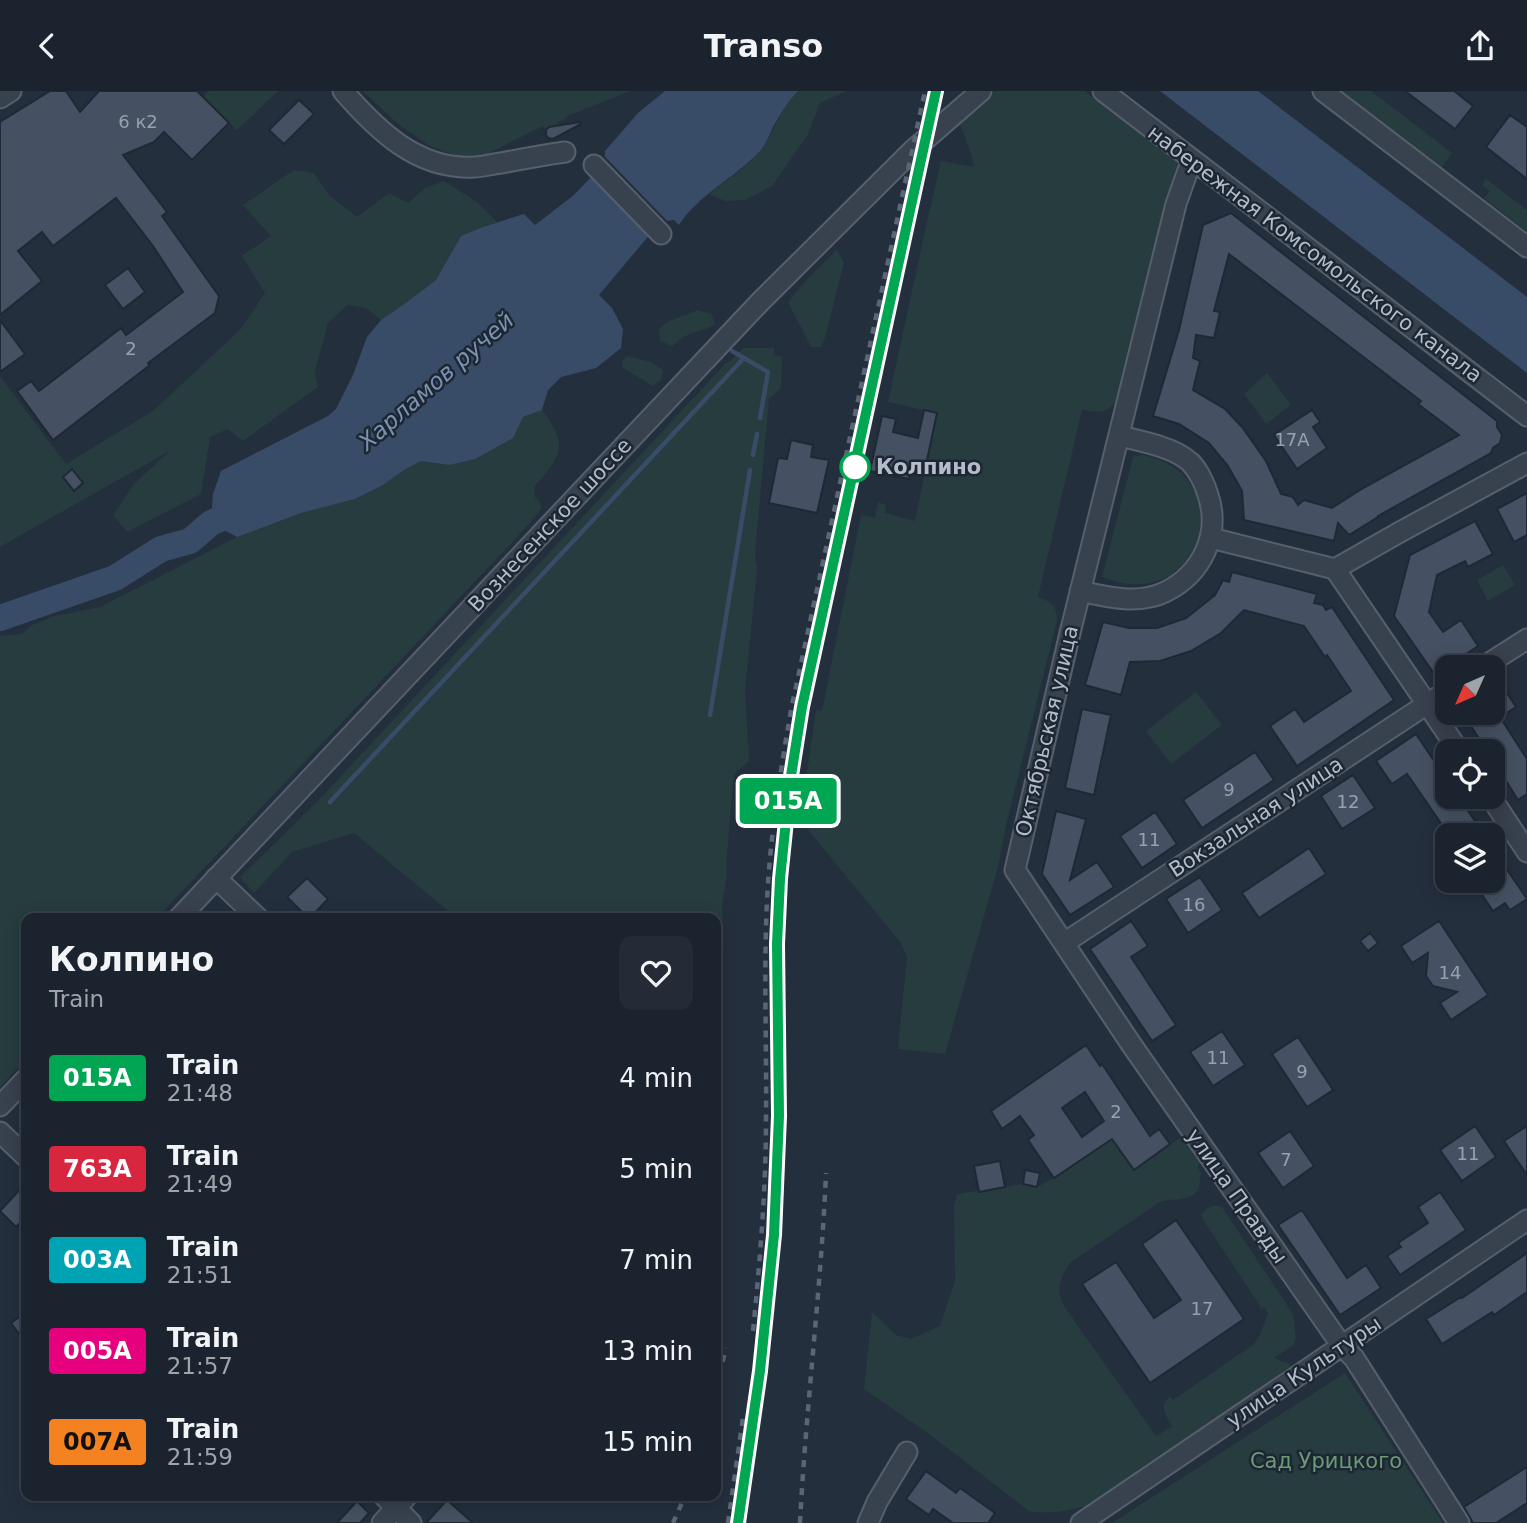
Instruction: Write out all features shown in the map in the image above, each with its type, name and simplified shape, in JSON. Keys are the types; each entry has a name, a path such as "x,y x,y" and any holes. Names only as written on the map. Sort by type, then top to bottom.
{"street":[{"path":"0,98 11,91"},
{"path":"343,91 389,138 410,152 442,164 474,167 565,152"},
{"name":"Вознесенское шоссе","path":"184,913 750,312 927,137 981,91"},
{"name":"набережная Комсомольского канала","path":"1102,91 1527,417"},
{"path":"1323,91 1527,247"},
{"path":"1080,591 1123,599 1144,599 1164,593 1186,579 1204,558 1211,538 1213,508 1205,484 1190,462 1169,450 1120,436 1176,204 1192,159"},
{"path":"594,165 661,234"},
{"name":"Октябрьская улица","path":"1015,870 1080,591 1120,436"},
{"path":"1335,569 1527,463"},
{"path":"1211,538 1335,569 1451,739"},
{"path":"1502,655 1527,639"},
{"name":"Вокзальная улица","path":"1064,943 1435,699"},
{"path":"1499,809 1527,852"},
{"name":"улица Правды","path":"1015,870 1131,1044 1342,1346 1354,1358 1458,1523"},
{"path":"216,878 253,913"},
{"path":"0,1106 21,1084"},
{"path":"0,1132 21,1152"},
{"name":"улица Культуры","path":"1081,1523 1527,1220"},
{"path":"868,1523 877,1502 907,1452"},
{"path":"382,1523 395,1501"},
{"path":"397,1501 411,1523"}],"green space":[{"path":"209,91 278,91 237,130 213,107 166,133"},
{"path":"363,91 630,91 567,116 558,122 560,128 551,127 546,130 543,126 485,155 456,156 428,145 398,124"},
{"path":"798,91 846,91 820,103 807,136 772,186 745,200 725,201 709,194 758,154 787,104"},
{"path":"995,91 1084,91 1178,161 1117,399 1106,410 1082,410 1038,597 1053,605 1057,621 999,863 945,1054 898,1049 907,957 901,943 800,820 816,710 822,711 861,515 875,518 878,502 886,505 885,513 915,521 937,413 888,402 941,161 975,167 958,121"},
{"path":"1340,91 1371,91 1452,153 1441,168"},
{"path":"294,170 314,173 329,195 357,217 389,193 408,203 425,188 444,181 477,202 497,222 461,236 436,280 381,320 366,308 347,305 328,323 315,371 318,387 243,441 228,429 210,437 201,494 127,532 113,515 135,483 171,450 0,547 0,376 66,464 153,411 240,330 265,293 242,256 271,236 243,205"},
{"path":"1486,179 1527,210 1527,232 1484,198 1490,191 1482,185"},
{"path":"837,250 844,263 825,338 821,347 811,347 788,302"},
{"path":"698,310 711,314 715,324 687,335 672,346 660,341 659,329 667,322"},
{"path":"743,348 774,348 774,355 782,357 781,388 769,399 745,689 749,761 734,774 722,906 724,941 721,977 721,913 451,913 354,833 292,852 254,893 240,877 314,805 726,363"},
{"path":"627,356 651,362 663,370 661,380 653,386 623,368 622,361"},
{"path":"1267,373 1291,405 1266,424 1244,394"},
{"path":"542,410 551,422 559,442 559,450 551,467 534,487 541,509 162,913 21,913 21,1064 0,1087 0,636 22,634 32,625 55,616 100,607 237,537 301,513 355,499 421,461 449,465 523,417"},
{"path":"1143,455 1174,468 1193,488 1201,513 1198,539 1185,562 1164,578 1136,584 1102,577 1133,457"},
{"path":"1503,565 1515,585 1488,601 1477,580"},
{"path":"1196,692 1222,725 1171,764 1146,731"},
{"path":"1124,1131 1134,1170 1184,1135 1203,1161 1197,1166 1201,1172 1198,1189 1186,1198 1160,1202 1071,1262 1061,1279 1060,1296 1066,1309 1156,1436 1172,1426 1164,1411 1166,1400 1170,1397 1173,1400 1254,1344 1268,1314 1264,1307 1261,1309 1203,1220 1201,1215 1210,1207 1222,1207 1293,1314 1296,1337 1293,1345 1274,1358 1292,1365 1096,1503 1063,1511 1029,1511 929,1434 864,1389 872,1312 896,1335 911,1339 940,1326 955,1281 954,1205 957,1194 1023,1184 1037,1187"},
{"name":"Сад Урицкого","path":"1345,1373 1443,1523 1112,1523"}],"water":[{"path":"665,91 798,91 781,113 760,151 697,204 679,225 674,220 667,221 605,157 605,151 638,113"},
{"path":"1160,91 1258,91 1527,297 1527,373"},
{"path":"594,174 651,233 599,295 612,308 623,329 621,348 596,368 561,377 548,390 542,410 523,417 513,438 475,459 449,465 421,461 355,499 301,513 237,537 211,523 213,494 221,471 328,416 336,409 353,375 367,337 381,320 436,280 461,236 524,214 535,225 574,195"}],"pier":[{"path":"605,157 667,221 664,223 602,160"}],"building":[{"path":"50,91 66,91 80,112 99,91 197,91 229,123 192,160 164,132 154,142 123,155 167,212 162,216 219,296 215,313 53,440 17,391 31,381 39,391 121,328 126,335 183,292 153,246 116,198 53,246 42,232 18,251 42,281 0,315 0,122"},
{"path":"1405,91 1454,91 1473,106 1455,129"},
{"path":"299,100 314,114 284,144 269,130"},
{"path":"1510,115 1527,127 1527,179 1486,147"},
{"path":"581,124 553,139 546,135 549,127"},
{"path":"1231,213 1497,421 1502,435 1500,443 1491,453 1349,535 1338,523 1334,541 1244,520 1242,491 1228,466 1209,443 1179,424 1153,416 1179,330 1203,225","holes":["1229,254 1421,401 1418,404 1459,435 1332,508 1304,500 1298,505 1293,497 1281,494 1266,461 1242,427 1225,409 1193,390 1200,361 1193,358 1196,335 1214,338 1220,312 1214,311"]},
{"path":"128,268 145,292 123,309 105,285"},
{"path":"0,320 25,354 0,372"},
{"path":"924,410 937,413 926,465 913,462 909,479 870,471 882,416 896,419 893,432 918,438"},
{"path":"1312,410 1320,422 1313,427 1327,448 1297,469 1274,435"},
{"path":"791,440 813,445 811,457 829,460 817,513 769,503 778,458 787,459"},
{"path":"72,469 83,483 74,491 63,477"},
{"path":"1527,493 1527,535 1514,542 1497,509"},
{"path":"1475,521 1493,554 1468,567 1465,561 1437,575 1429,612 1443,632 1461,620 1478,646 1465,655 1435,655 1435,675 1394,616 1410,555"},
{"path":"1232,572 1317,594 1314,603 1323,605 1326,610 1332,607 1394,700 1297,766 1270,726 1295,709 1304,722 1351,691 1304,626 1244,610 1221,633 1191,651 1160,661 1130,662 1121,695 1085,685 1103,622 1129,628 1157,628 1186,618 1215,595 1223,580 1229,582"},
{"path":"1505,690 1516,707 1505,714"},
{"path":"1082,709 1111,715 1094,795 1065,788"},
{"path":"1470,725 1505,725 1527,759 1527,794 1518,800 1505,779 1505,739 1479,739"},
{"path":"1416,734 1435,762 1435,809 1467,809 1476,823 1441,823 1407,774 1392,784 1376,761"},
{"path":"1255,752 1274,780 1202,828 1183,800"},
{"path":"1353,775 1375,808 1342,829 1321,796"},
{"path":"1056,811 1086,819 1070,880 1097,862 1114,887 1070,915 1042,874"},
{"path":"1155,812 1177,844 1142,868 1120,836"},
{"path":"1309,848 1326,874 1259,918 1242,893"},
{"path":"1505,867 1527,899 1510,910 1505,903 1493,911 1481,893 1505,893"},
{"path":"1200,877 1222,910 1188,933 1166,899"},
{"path":"307,878 328,899 315,913 303,913 287,897"},
{"path":"1131,921 1148,946 1131,957 1176,1025 1152,1041 1090,949"},
{"path":"1439,921 1488,995 1451,1020 1440,1003 1457,992 1433,986 1426,976 1428,953 1412,963 1401,946"},
{"path":"1370,933 1378,943 1368,951 1360,941"},
{"path":"1222,1031 1245,1065 1213,1086 1190,1052"},
{"path":"1298,1037 1333,1090 1307,1107 1272,1054"},
{"path":"1086,1045 1100,1066 1102,1064 1150,1136 1159,1129 1170,1144 1134,1170 1112,1139 1054,1178 1028,1140 1034,1135 1020,1116 1002,1129 991,1111","holes":["1085,1092 1104,1121 1082,1137 1062,1108"]},
{"path":"1475,1126 1496,1157 1462,1181 1440,1150"},
{"path":"1527,1126 1527,1175 1504,1141"},
{"path":"1290,1131 1314,1166 1283,1188 1258,1153"},
{"path":"1000,1161 1005,1187 979,1192 974,1166"},
{"path":"1025,1170 1040,1173 1037,1187 1023,1184"},
{"path":"21,1188 21,1222 16,1227 0,1211"},
{"path":"1440,1192 1466,1230 1400,1275 1387,1256 1401,1247 1398,1243 1428,1223 1418,1207"},
{"path":"1302,1210 1347,1278 1366,1265 1381,1288 1340,1315 1278,1225"},
{"path":"1176,1220 1244,1319 1150,1383 1082,1284 1116,1262 1154,1318 1181,1300 1142,1244"},
{"path":"1527,1253 1527,1292 1494,1315 1492,1312 1442,1344 1426,1319 1462,1298"},
{"path":"21,1316 21,1336 11,1323"},
{"path":"1527,1467 1527,1503 1496,1523 1473,1523 1464,1507"},
{"path":"926,1471 956,1493 960,1488 995,1513 988,1523 953,1523 933,1509 929,1515 906,1499"},
{"path":"357,1501 369,1513 360,1523 337,1523"},
{"path":"448,1501 473,1523 426,1523"}],"waterway":[{"path":"732,351 768,372 760,418"},
{"path":"330,802 743,359"},
{"path":"753,455 757,434"},
{"path":"710,715 750,470"},
{"name":"Харламов ручей","path":"0,618 115,578 161,549 190,541 211,523 242,509"}],"railway":[{"path":"753,1331 765,1172 765,955 770,858 777,800 792,705 925,91"},
{"path":"739,1523 760,1371 774,1235 779,1116 777,944 782,858 791,782 802,707 936,91"},
{"path":"800,1523 826,1173"},
{"path":"721,1368 726,1348"},
{"path":"728,1523 743,1418"},
{"path":"673,1523 683,1501"}],"train":[{"name":"015А","path":"738,1523 760,1371 774,1235 779,1116 777,944 790,782 802,707 936,91"}],"place":[{"name":"Колпино","path":"855,467"}]}
